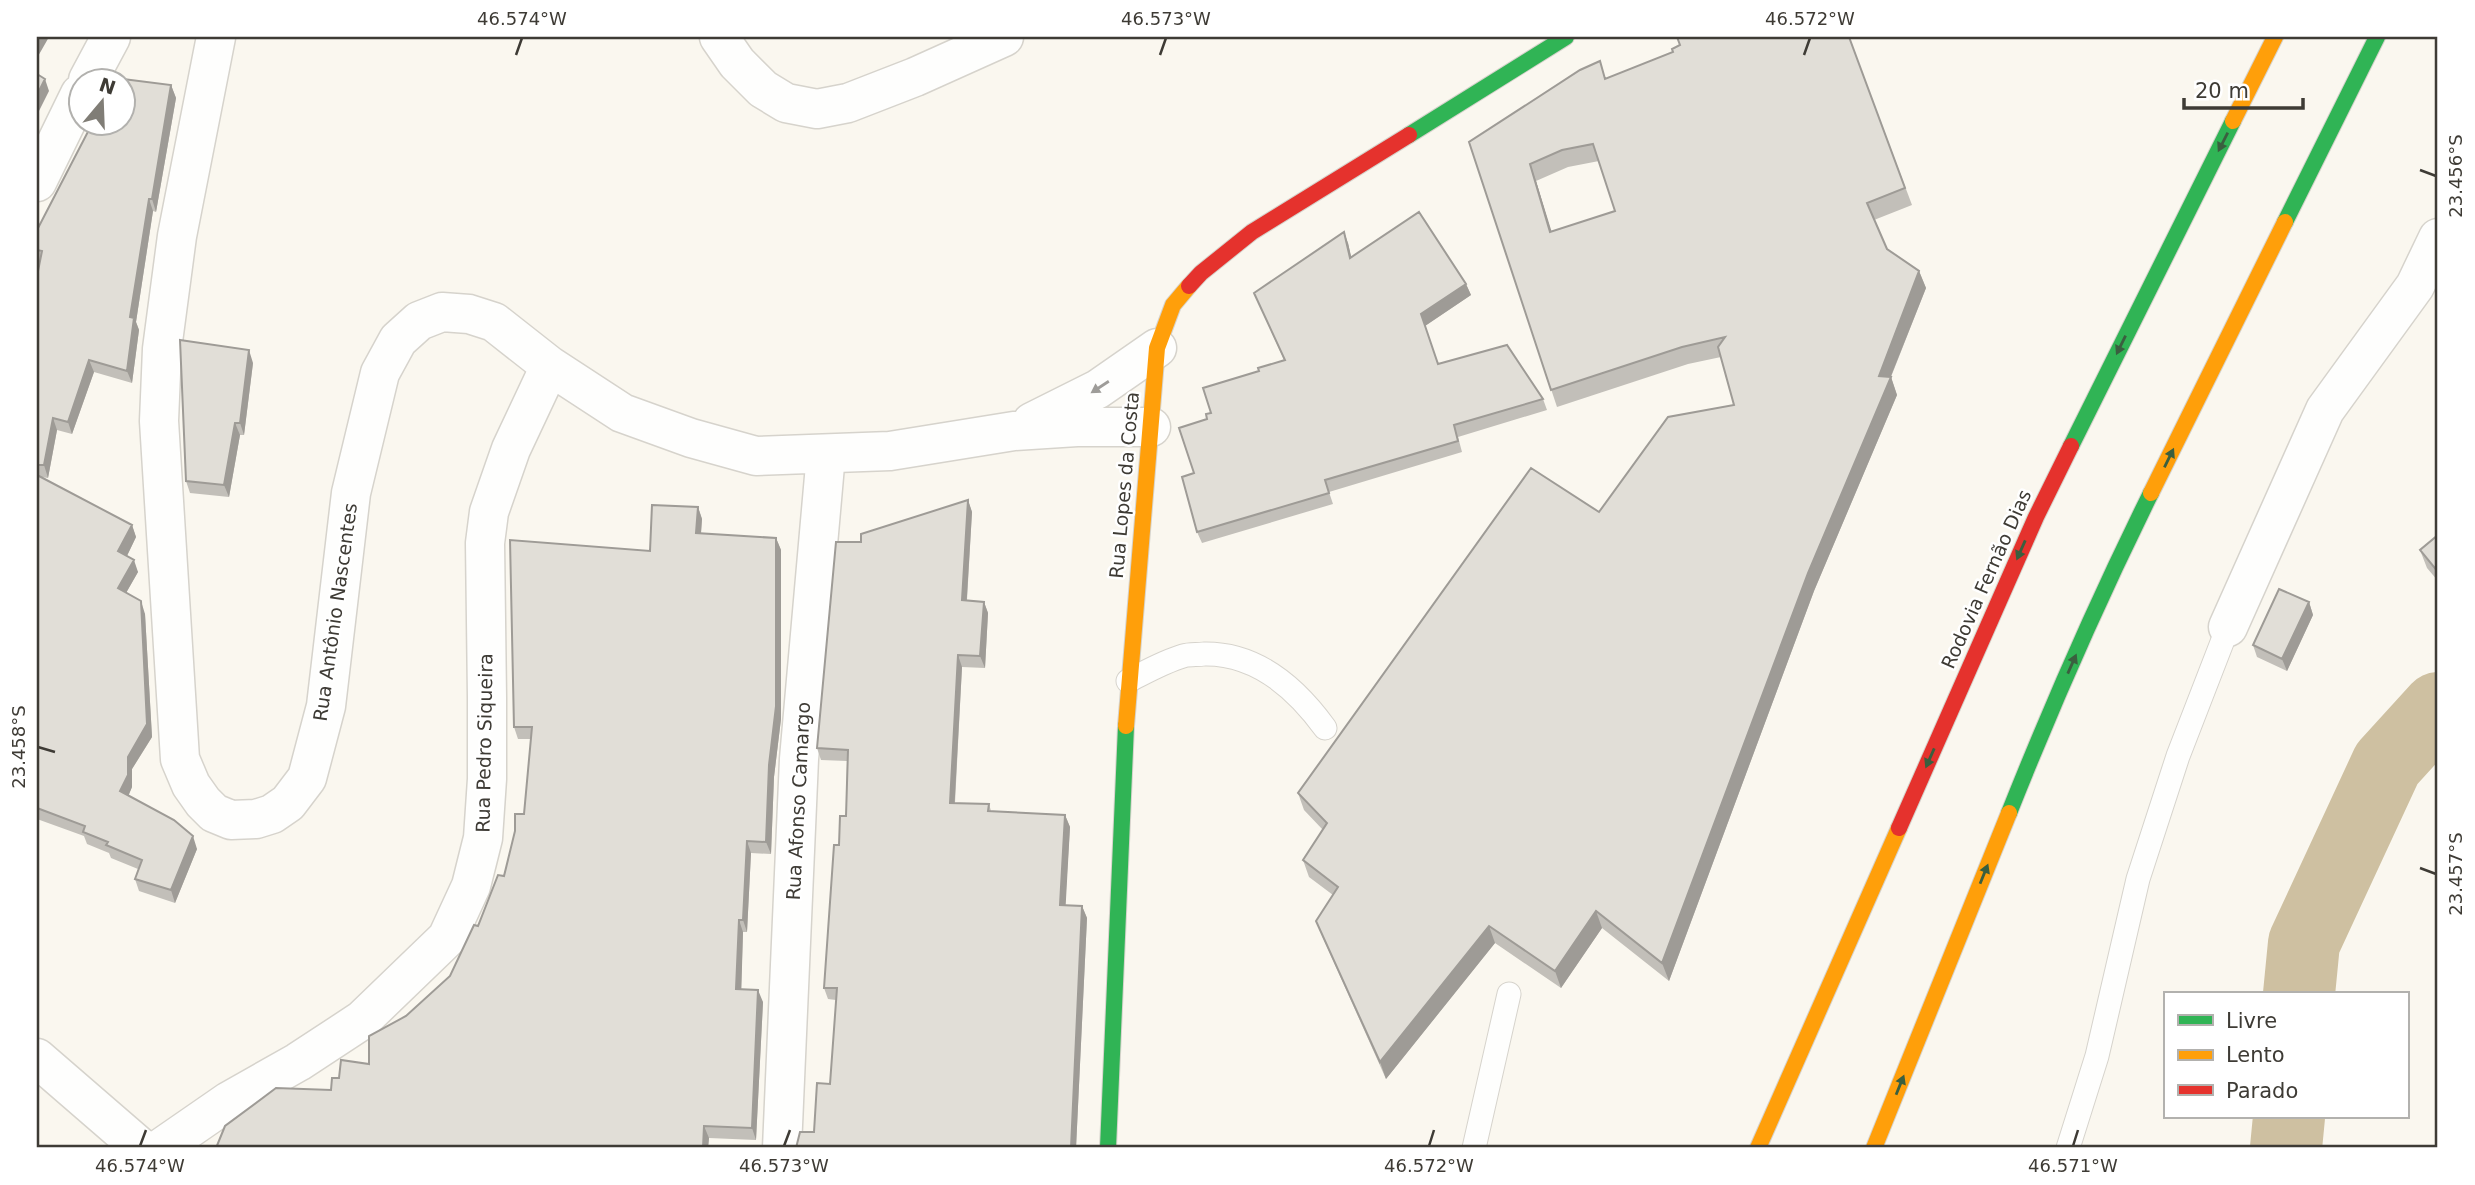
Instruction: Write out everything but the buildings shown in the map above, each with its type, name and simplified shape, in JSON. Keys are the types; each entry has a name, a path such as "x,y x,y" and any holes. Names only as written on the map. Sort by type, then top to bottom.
{"main road":[{"name":"Rua Lopes da Costa","path":"1108,1148 1128,681 1157,348 1173,305 1201,273 1251,232 1566,37"},
{"path":"2249,89 2258,37"},
{"name":"Rodovia Fernão Dias","path":"1758,1148 2036,517 2275,37"},
{"path":"1874,1148 2036,745 2125,546 2377,37"}],"street":[{"path":"95,66 111,37"},
{"name":"Rua Antônio Nascentes","path":"216,37 177,236 162,349 159,421 180,759 191,785 214,813 231,820 256,819 272,814 288,803 307,778 326,706 351,493 380,373 398,340 419,321 442,313 469,314 494,323 550,366 622,413 691,438 755,456 890,452 1014,430 1151,427"},
{"path":"719,37 737,63 763,89 786,103 817,108 848,103 915,77 1004,37"},
{"path":"37,182 66,123"},
{"path":"2228,627 2325,411 2415,286 2438,238"},
{"name":"Rua Antônio Nascentes","path":"1014,430 1098,389 1157,348"},
{"name":"Rua Pedro Siqueira","path":"161,1148 229,1101 298,1062 362,1020 447,938 471,886 483,838 487,698 485,543 489,512 511,449 550,366"},
{"name":"Rua Afonso Camargo","path":"782,1148 799,758 826,454"},
{"path":"37,1058 141,1148"}],"lane":[{"path":"2068,1148 2097,1056 2138,879 2178,756 2228,627"},
{"path":"1128,681 1186,655 1219,654 1252,663 1282,681 1307,703 1325,728"},
{"path":"1474,1148 1509,994"}],"waterway":[{"path":"2299,992 2304,943 2387,764 2438,708"},
{"path":"2286,1148 2289,1118"}],"traffic: fast":[{"path":"1409,135 1566,37"},
{"path":"2285,222 2377,37"},
{"path":"2071,446 2233,121"},
{"path":"2009,813 2077,652 2151,493"},
{"path":"1108,1148 1126,726"}],"traffic: slow":[{"path":"2233,121 2275,37"},
{"path":"2151,493 2285,222"},
{"path":"1126,726 1157,348 1173,305 1189,286"},
{"path":"1874,1148 2009,813"},
{"path":"1758,1148 1899,828"}],"traffic: jam":[{"path":"1189,286 1252,232 1409,135"},
{"path":"1899,828 2036,517 2071,446"}]}
